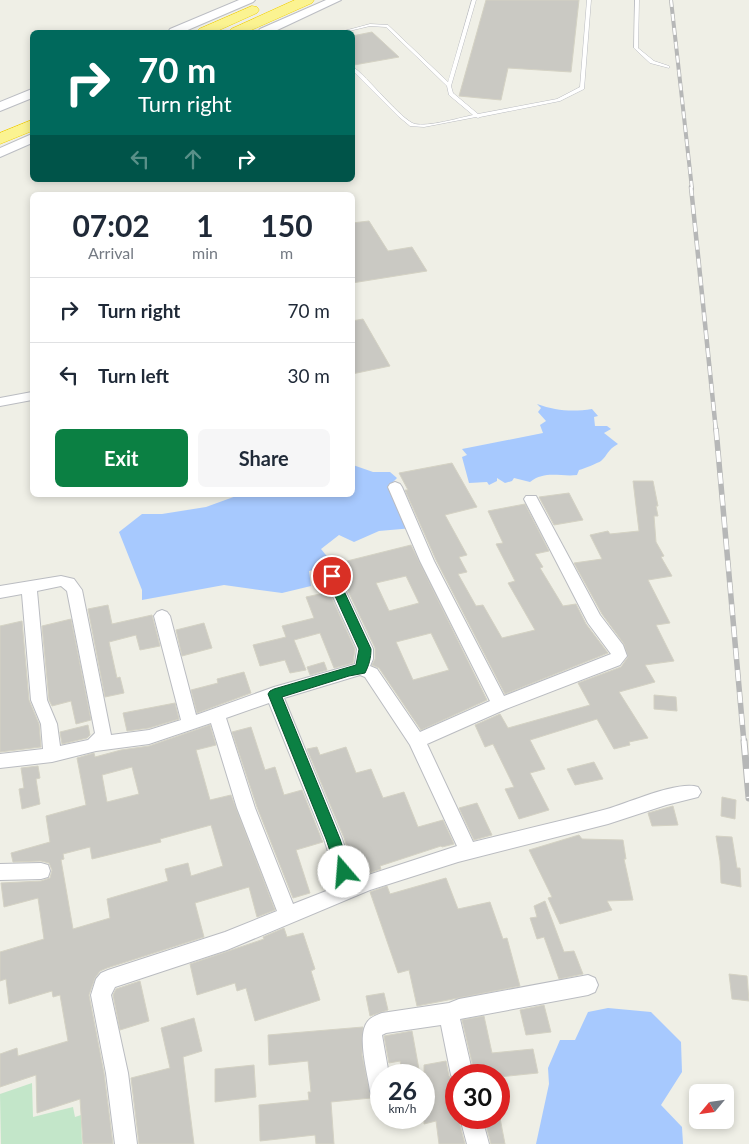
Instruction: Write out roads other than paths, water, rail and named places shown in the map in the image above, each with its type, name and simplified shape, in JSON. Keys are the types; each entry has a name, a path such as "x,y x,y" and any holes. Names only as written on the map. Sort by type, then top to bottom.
{"highway":[{"path":"208,30 274,0"},
{"path":"240,30 307,0"},
{"path":"0,122 30,109"},
{"path":"0,139 30,126"}],"street":[{"path":"179,30 249,0"},
{"path":"268,30 334,0"},
{"path":"0,107 30,94"},
{"path":"0,153 30,139"},
{"path":"0,402 30,396"},
{"path":"395,487 427,561 500,704"},
{"path":"417,741 500,704 614,661 620,656 617,649 594,619 531,499"},
{"path":"332,576 365,649 365,659 361,669"},
{"path":"0,592 61,581 69,583 74,590 103,733 101,739 95,744"},
{"path":"29,587 40,700 49,724 52,755"},
{"path":"162,616 190,724"},
{"path":"0,761 52,755 95,744 149,737 274,694 361,669 371,673 417,741 468,851"},
{"path":"274,694 333,839 350,889"},
{"path":"216,714 246,808 288,915"},
{"path":"126,1144 117,1072 101,995 103,986 108,980 226,941 350,889 468,851 608,816 666,797 692,792"},
{"path":"0,872 41,871"},
{"path":"377,1064 372,1035 375,1028 382,1023 452,1013 459,1009 588,985"},
{"path":"452,1013 450,1019 460,1064"},
{"path":"474,1129 478,1144"}],"lane":[{"path":"474,0 449,86 451,94 478,117"},
{"path":"355,70 400,115 412,124 424,126 558,100 574,94 582,88 588,0"},
{"path":"637,0 636,48 652,62 667,68"},
{"path":"349,30 380,24 387,26 449,86"}],"water":[{"path":"537,404 564,410 592,409 598,416 594,417 595,426 607,426 611,429 604,433 618,444 601,461 579,470 577,475 547,475 530,482 514,478 512,481 505,483 497,478 497,481 489,485 487,482 469,483 462,457 467,455 462,449 543,433 540,425 546,421 538,412 541,408"},
{"path":"355,466 373,472 390,472 397,478 391,484 413,528 379,531 354,542 339,535 321,549 334,565 309,571 311,586 282,593 224,585 142,600 142,590 119,532 142,514 162,514 206,507 234,497 355,497"},
{"path":"608,1008 651,1012 681,1042 682,1072 661,1105 682,1127 683,1144 536,1144 549,1084 548,1068 560,1040 575,1040 588,1012"}],"railway":[{"path":"671,0 692,189"},
{"path":"691,187 716,431"},
{"path":"716,429 744,743"},
{"path":"744,741 749,798"}]}
